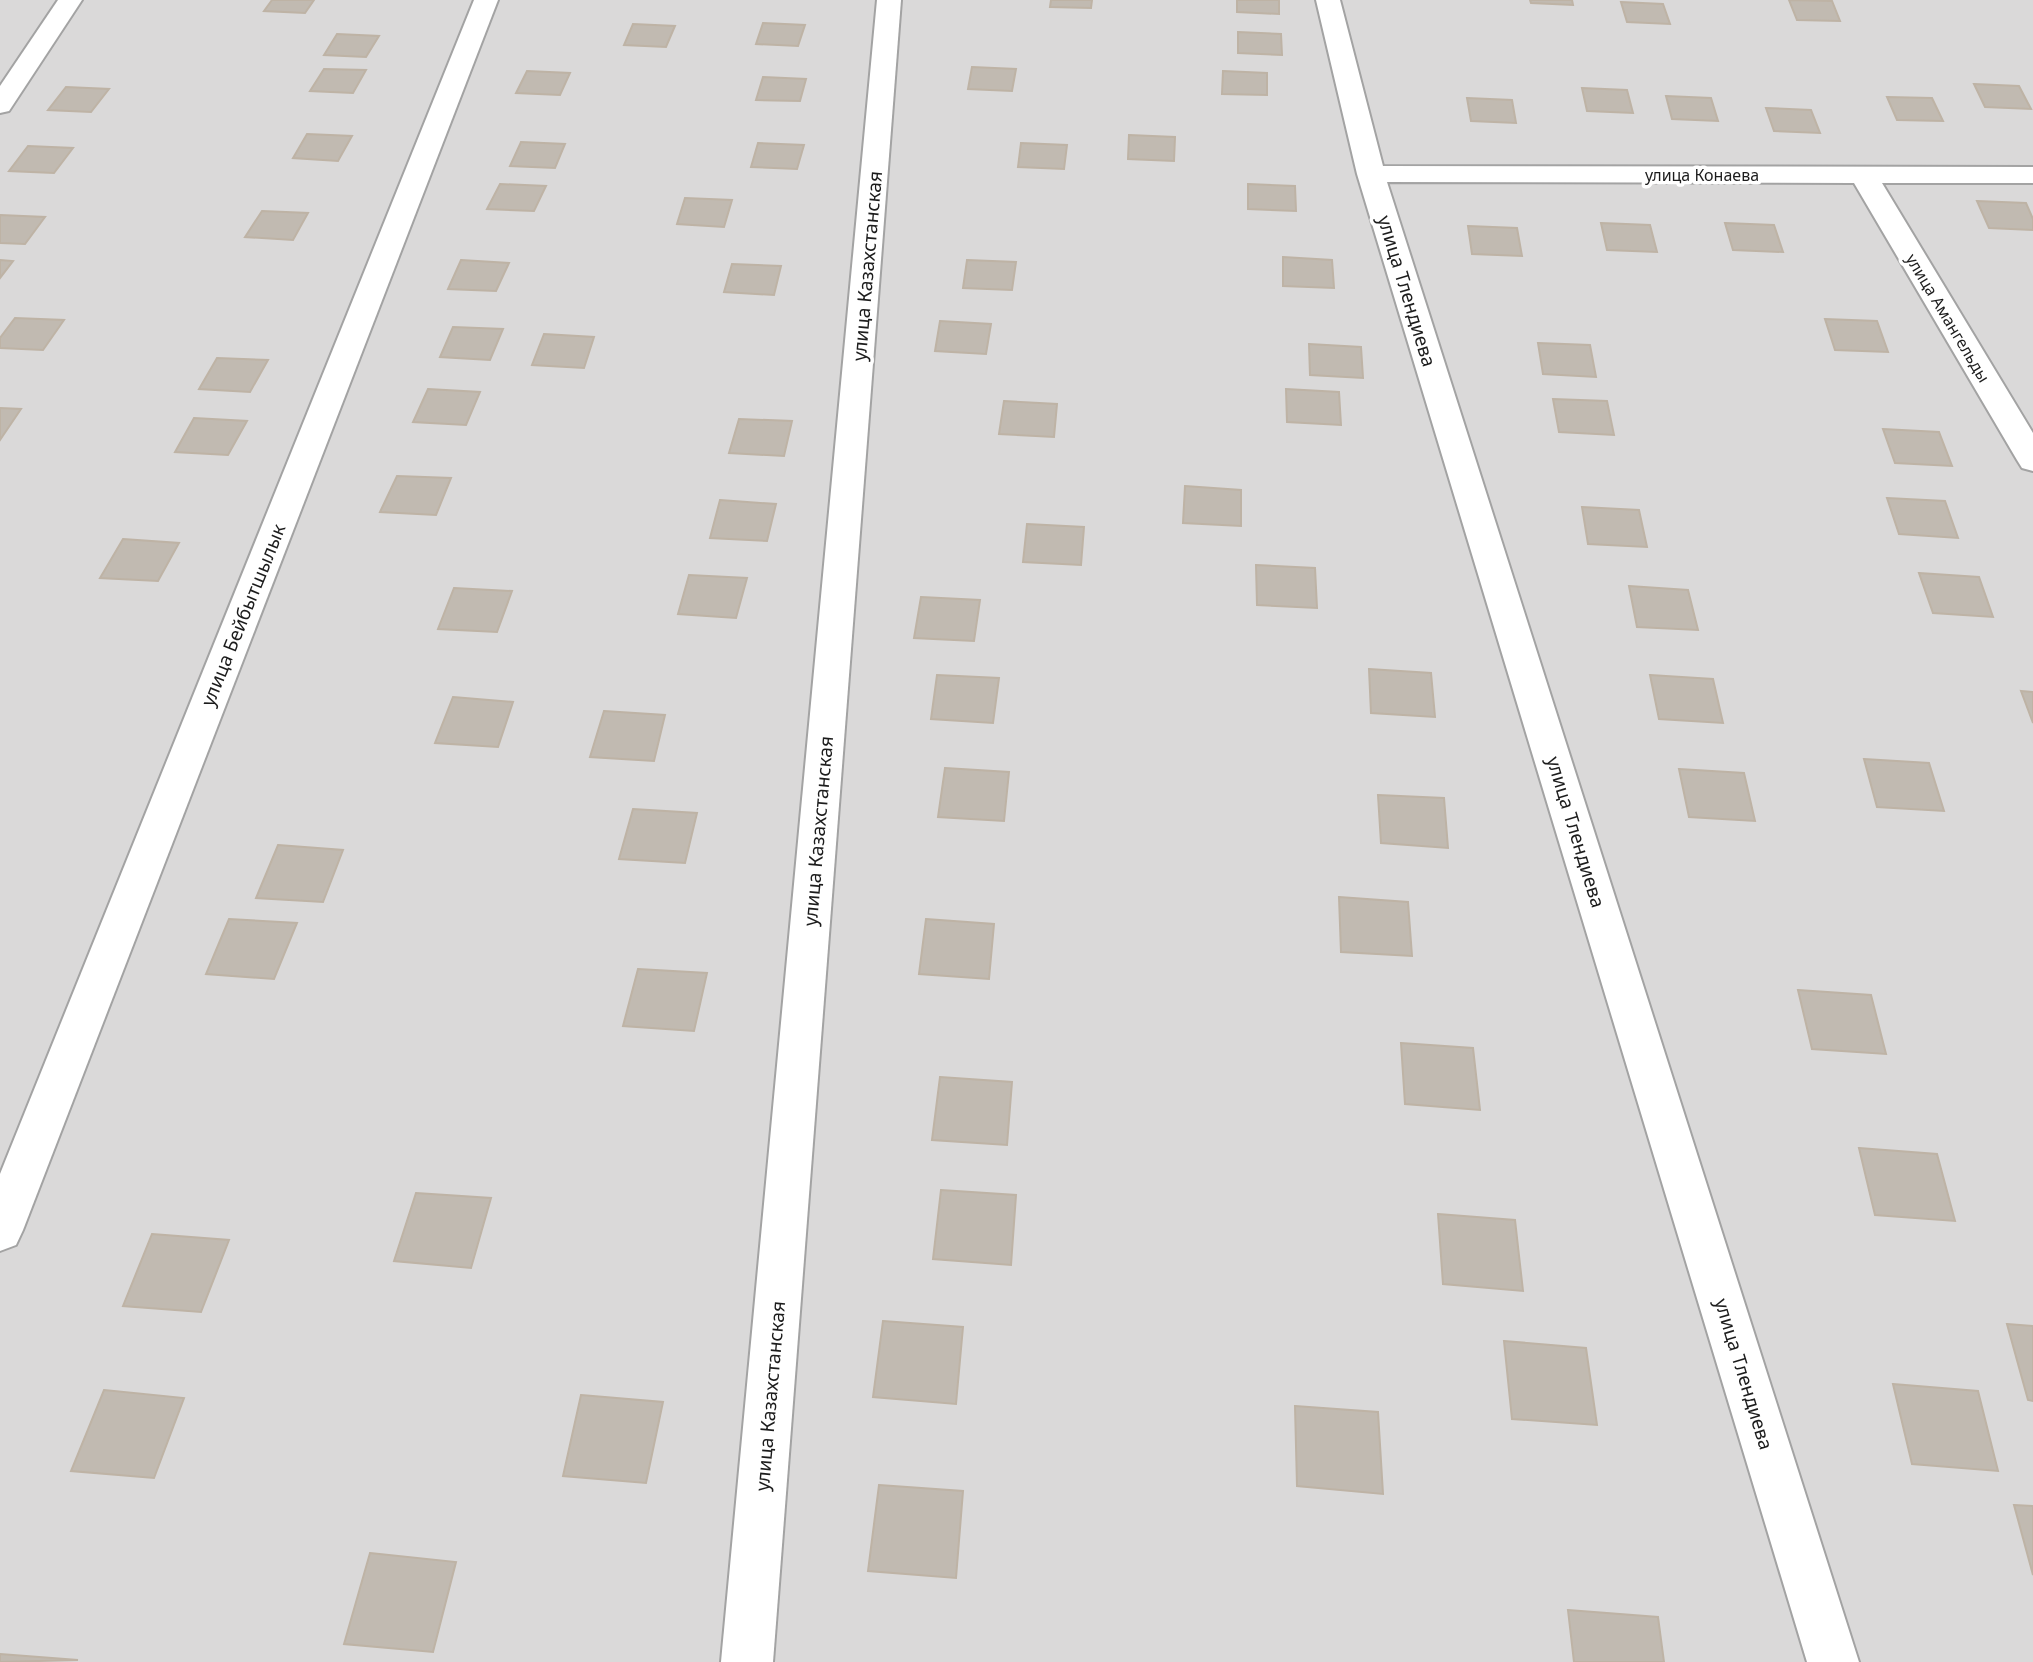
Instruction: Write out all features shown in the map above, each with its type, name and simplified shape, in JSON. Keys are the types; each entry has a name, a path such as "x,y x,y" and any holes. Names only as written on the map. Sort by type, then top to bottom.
{"street":[{"path":"0,105 70,0"},
{"name":"улица Бейбытшылык","path":"0,1230 486,0"},
{"name":"улица Казахстанская","path":"747,1662 889,0"},
{"name":"улица Тлендиева","path":"1328,0 1371,174 1833,1662"},
{"name":"улица Конаева","path":"1371,174 2033,174"},
{"name":"улица Амангельды","path":"1864,176 2033,460"}],"shaded area":[{"path":"0,0 2033,0 2033,1662 0,1662"}],"building":[{"path":"272,0 314,0 305,13 264,11"},
{"path":"1051,0 1092,0 1091,8 1050,7"},
{"path":"1237,0 1279,0 1279,14 1237,12"},
{"path":"1530,0 1572,0 1573,5 1531,3"},
{"path":"1789,0 1832,1 1840,21 1797,20"},
{"path":"1621,2 1663,4 1670,24 1627,22"},
{"path":"763,23 805,25 798,46 756,44"},
{"path":"633,24 675,26 666,47 624,45"},
{"path":"1238,32 1281,34 1282,55 1238,53"},
{"path":"337,34 379,36 366,57 324,55"},
{"path":"972,67 1016,69 1012,91 968,89"},
{"path":"324,69 366,70 353,93 310,91"},
{"path":"527,71 570,73 560,95 516,93"},
{"path":"1223,71 1267,73 1267,95 1222,94"},
{"path":"763,77 806,79 800,101 756,100"},
{"path":"1974,84 2019,86 2031,109 1985,107"},
{"path":"66,87 109,89 91,112 48,110"},
{"path":"1582,88 1627,90 1633,113 1587,111"},
{"path":"1666,96 1711,98 1718,121 1672,119"},
{"path":"1887,97 1932,98 1943,121 1897,120"},
{"path":"1467,98 1512,100 1516,123 1471,121"},
{"path":"1766,108 1811,110 1820,133 1774,131"},
{"path":"307,134 352,136 338,161 293,158"},
{"path":"1129,135 1175,137 1174,161 1128,159"},
{"path":"521,142 565,144 555,168 510,166"},
{"path":"758,143 804,145 797,169 751,167"},
{"path":"1021,143 1067,145 1064,169 1018,167"},
{"path":"28,146 73,148 54,173 9,171"},
{"path":"500,184 546,186 534,211 487,209"},
{"path":"1248,184 1295,186 1296,211 1248,209"},
{"path":"685,198 732,200 724,227 677,224"},
{"path":"1977,201 2026,203 2033,219 2033,230 1989,228"},
{"path":"262,211 308,213 293,240 245,237"},
{"path":"0,215 45,217 25,244 0,243"},
{"path":"1601,223 1650,225 1657,252 1607,250"},
{"path":"1725,223 1774,225 1783,252 1733,250"},
{"path":"1468,226 1517,228 1522,256 1472,254"},
{"path":"1283,257 1332,260 1334,288 1283,286"},
{"path":"0,260 13,261 0,278"},
{"path":"461,260 509,263 496,291 448,289"},
{"path":"967,260 1016,262 1012,290 963,288"},
{"path":"732,264 781,266 774,295 724,292"},
{"path":"15,318 64,320 43,350 0,348 0,338"},
{"path":"1825,319 1877,321 1888,352 1835,350"},
{"path":"940,321 991,324 986,354 935,351"},
{"path":"453,327 503,329 490,360 440,357"},
{"path":"544,334 594,337 584,368 532,365"},
{"path":"1538,343 1590,345 1596,377 1543,374"},
{"path":"1309,344 1361,347 1363,378 1310,375"},
{"path":"217,358 268,360 250,392 199,389"},
{"path":"428,389 480,392 466,425 413,422"},
{"path":"1286,389 1339,392 1341,425 1287,422"},
{"path":"1553,399 1607,401 1614,435 1559,432"},
{"path":"1004,401 1057,404 1054,437 999,434"},
{"path":"0,408 21,409 0,440"},
{"path":"194,418 247,421 228,455 175,452"},
{"path":"739,419 792,421 784,456 729,453"},
{"path":"1883,429 1939,432 1952,466 1895,463"},
{"path":"397,476 451,478 436,515 380,512"},
{"path":"1185,486 1241,490 1241,526 1183,523"},
{"path":"1887,498 1945,501 1958,538 1899,534"},
{"path":"720,500 776,504 767,541 710,538"},
{"path":"1582,507 1639,510 1647,547 1588,544"},
{"path":"1027,524 1084,527 1081,565 1023,562"},
{"path":"123,539 179,543 158,581 100,578"},
{"path":"1256,565 1315,568 1317,608 1257,605"},
{"path":"1919,573 1979,577 1993,617 1933,613"},
{"path":"689,575 747,578 736,618 678,614"},
{"path":"1629,586 1688,590 1698,630 1637,627"},
{"path":"454,588 512,591 497,632 438,629"},
{"path":"921,597 980,600 974,641 914,638"},
{"path":"1369,669 1431,673 1435,717 1371,713"},
{"path":"937,675 999,678 993,723 931,719"},
{"path":"1650,675 1713,679 1723,723 1659,719"},
{"path":"2021,691 2033,692 2033,723"},
{"path":"453,697 513,702 498,747 435,743"},
{"path":"604,711 665,715 654,761 590,757"},
{"path":"1864,759 1929,763 1944,811 1877,807"},
{"path":"945,768 1009,772 1004,821 938,817"},
{"path":"1679,769 1744,773 1755,821 1689,817"},
{"path":"1378,795 1444,798 1448,848 1381,843"},
{"path":"633,809 697,813 685,863 619,859"},
{"path":"278,845 343,850 323,902 256,898"},
{"path":"1339,897 1408,902 1412,956 1341,952"},
{"path":"229,919 297,923 274,979 206,974"},
{"path":"926,919 994,924 989,979 919,974"},
{"path":"638,969 707,973 694,1031 623,1026"},
{"path":"1798,990 1871,995 1886,1054 1812,1049"},
{"path":"1401,1043 1473,1048 1480,1110 1405,1104"},
{"path":"940,1077 1012,1082 1007,1145 932,1140"},
{"path":"1859,1148 1937,1154 1955,1221 1875,1215"},
{"path":"941,1190 1016,1195 1011,1265 933,1259"},
{"path":"416,1193 491,1198 471,1268 394,1261"},
{"path":"1438,1214 1515,1220 1523,1291 1443,1284"},
{"path":"152,1234 229,1240 201,1312 123,1306"},
{"path":"883,1321 963,1327 956,1404 873,1397"},
{"path":"2007,1324 2033,1326 2033,1401 2028,1400"},
{"path":"1504,1341 1586,1348 1597,1425 1512,1419"},
{"path":"1893,1384 1978,1391 1998,1471 1912,1464"},
{"path":"104,1390 184,1398 154,1478 71,1471"},
{"path":"581,1395 663,1402 646,1483 563,1476"},
{"path":"1295,1406 1378,1412 1383,1494 1297,1486"},
{"path":"879,1485 963,1491 956,1578 868,1571"},
{"path":"2014,1505 2033,1506 2033,1575"},
{"path":"370,1553 456,1562 433,1652 344,1644"},
{"path":"1568,1610 1658,1617 1664,1662 1574,1662"},
{"path":"0,1654 78,1660 0,1662"}]}
